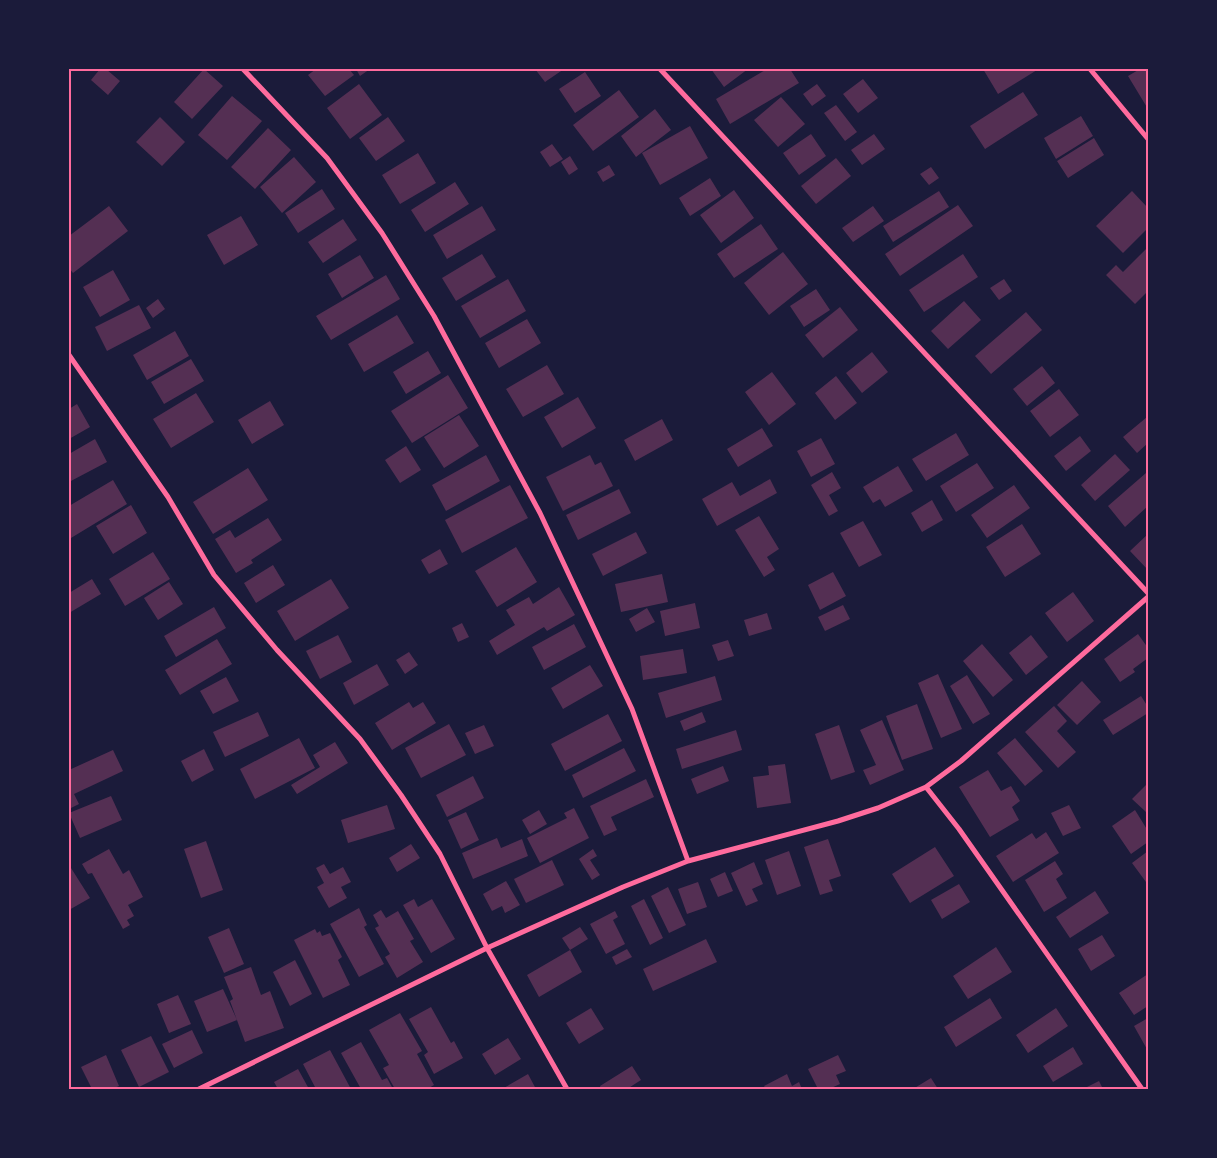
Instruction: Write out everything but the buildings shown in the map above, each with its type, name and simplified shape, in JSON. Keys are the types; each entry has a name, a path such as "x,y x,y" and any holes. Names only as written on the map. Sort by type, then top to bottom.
{"street":[{"path":"244,69 327,158 382,234 434,316 540,512 632,709 688,860"},
{"path":"199,1089 487,948 688,860 838,821 878,808 926,787 962,761 1148,595 927,357 857,277 660,69"},
{"path":"1090,69 1148,139"},
{"path":"69,356 168,497 214,575 276,650 360,739 401,795 440,854 487,948 567,1089"},
{"path":"926,787 959,830 1142,1089"}]}
